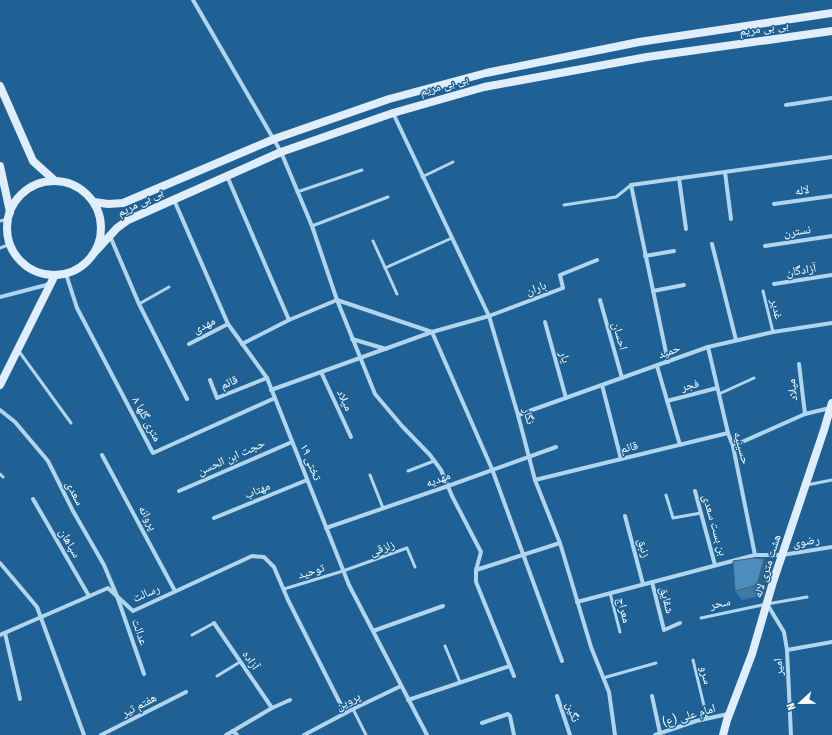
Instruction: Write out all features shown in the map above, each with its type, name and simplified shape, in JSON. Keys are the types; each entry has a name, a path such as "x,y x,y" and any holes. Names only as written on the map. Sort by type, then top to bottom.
{"street":[{"path":"193,0 281,152 312,226 337,300 375,394 441,470 481,552 476,570 476,582 514,676"},
{"name":"بی بی مریم","path":"94,202 108,204 123,203 274,139 389,99 486,73 638,42 832,13"},
{"name":"بی بی مریم","path":"94,253 109,236 128,220 281,152 393,113 484,86 647,57 832,31"},
{"path":"0,86 34,161 54,180"},
{"path":"786,105 832,98"},
{"name":"نگار","path":"393,113 489,316 535,480 560,543 591,647 609,692 615,735"},
{"path":"668,362 631,185 832,158"},
{"path":"0,166 7,232 10,244 17,257 28,267 41,273 55,275 66,274 82,266 94,253 100,241 102,228 100,214 94,202 84,190 70,183 54,180 40,182 31,186 20,196 6,217"},
{"path":"725,172 732,219"},
{"path":"227,176 289,320"},
{"path":"679,178 686,228"},
{"name":"لاله","path":"774,204 832,196"},
{"name":"تختی ۱۹","path":"174,199 228,324 267,378 349,585 427,735"},
{"path":"109,236 139,304 187,399"},
{"name":"نسترن","path":"765,246 832,236"},
{"path":"712,244 736,340"},
{"path":"645,256 674,252"},
{"name":"باران","path":"489,316 563,288 560,275 597,260"},
{"name":"۸ متری گلها","path":"66,274 77,308 153,453 275,398"},
{"path":"0,385 55,275"},
{"name":"آزادگان","path":"774,284 832,275"},
{"path":"0,297 50,284"},
{"path":"652,290 684,285"},
{"path":"242,344 289,320 337,300 432,332 492,469 562,661"},
{"name":"احسان","path":"600,300 622,378"},
{"path":"272,390 432,332 489,316"},
{"name":"یار","path":"545,322 566,398"},
{"name":"حمید","path":"518,415 708,347 773,332 832,323"},
{"name":"مهدی","path":"189,344 228,324"},
{"path":"352,339 386,349"},
{"name":"حسینیه","path":"708,347 728,433 733,446 755,555"},
{"name":"میلاد","path":"799,364 805,414"},
{"path":"656,366 680,445"},
{"name":"میلاد","path":"321,372 351,437"},
{"name":"قائم","path":"210,380 217,398 267,378"},
{"path":"602,385 621,459"},
{"name":"فجر","path":"667,401 717,388"},
{"path":"733,446 805,414 832,406"},
{"name":"هشت متری لاله","path":"723,735 729,714 752,654 782,555 832,406"},
{"name":"سعدی","path":"0,410 15,422 48,461 73,511 104,565 117,596"},
{"name":"قائم","path":"535,480 728,433"},
{"name":"حجت ابن الحسن","path":"179,491 292,442"},
{"name":"مهدیه","path":"326,528 556,447"},
{"name":"پروانه","path":"102,455 175,590"},
{"name":"مهتاب","path":"214,518 307,480"},
{"name":"بن بست سعدی","path":"695,491 716,565"},
{"name":"سپاهان","path":"33,499 89,596"},
{"name":"زنبق","path":"625,516 643,584"},
{"path":"476,570 560,543"},
{"name":"رضوی","path":"577,602 755,555 782,555 832,547"},
{"name":"رسالت","path":"0,636 108,588 133,611 175,590 252,556 264,557 274,567 284,589"},
{"path":"0,563 37,607 84,735"},
{"name":"شقایق","path":"652,582 664,630 680,623"},
{"path":"284,589 345,713"},
{"name":"عدالت","path":"117,596 144,674"},
{"name":"امیر","path":"767,604 784,632 787,650 791,735"},
{"path":"373,631 443,606"},
{"name":"آزاده","path":"214,623 272,708"},
{"path":"6,633 20,699"},
{"path":"787,650 832,642"},
{"path":"408,700 510,666"},
{"name":"پروین","path":"304,735 313,734 345,713 402,686"},
{"name":"هفتم تیر","path":"101,735 186,692"},
{"name":"نگین","path":"557,696 570,735"},
{"path":"652,696 657,734"},
{"path":"226,735 272,708 290,700"},
{"path":"482,723 508,714 510,716 514,735"},
{"name":"امام علی (ع)","path":"657,734 708,718 729,714"},
{"path":"233,731 237,735"}],"lane":[{"path":"422,177 453,162"},
{"path":"297,192 362,170"},
{"path":"564,205 616,197 631,185"},
{"path":"312,226 388,196"},
{"path":"385,268 452,238"},
{"path":"373,241 397,294"},
{"path":"0,248 10,244"},
{"path":"139,304 169,287"},
{"name":"غدیر","path":"763,291 773,332"},
{"path":"17,349 71,423"},
{"path":"719,394 754,378"},
{"path":"408,471 434,461"},
{"path":"370,475 383,508"},
{"path":"806,486 832,480"},
{"path":"666,495 673,518 701,513"},
{"name":"زلزقی","path":"343,571 407,548 415,567"},
{"name":"توحید","path":"284,589 343,571"},
{"name":"معراج","path":"610,593 620,632"},
{"name":"سحر","path":"701,618 807,597"},
{"path":"192,635 214,623"},
{"path":"445,646 460,682"},
{"name":"سرو","path":"692,660 708,718"},
{"path":"216,676 240,662"},
{"path":"603,678 656,663"},
{"path":"353,709 366,735"}],"building":[{"path":"754,558 764,559 757,585 735,591 733,561"}]}
